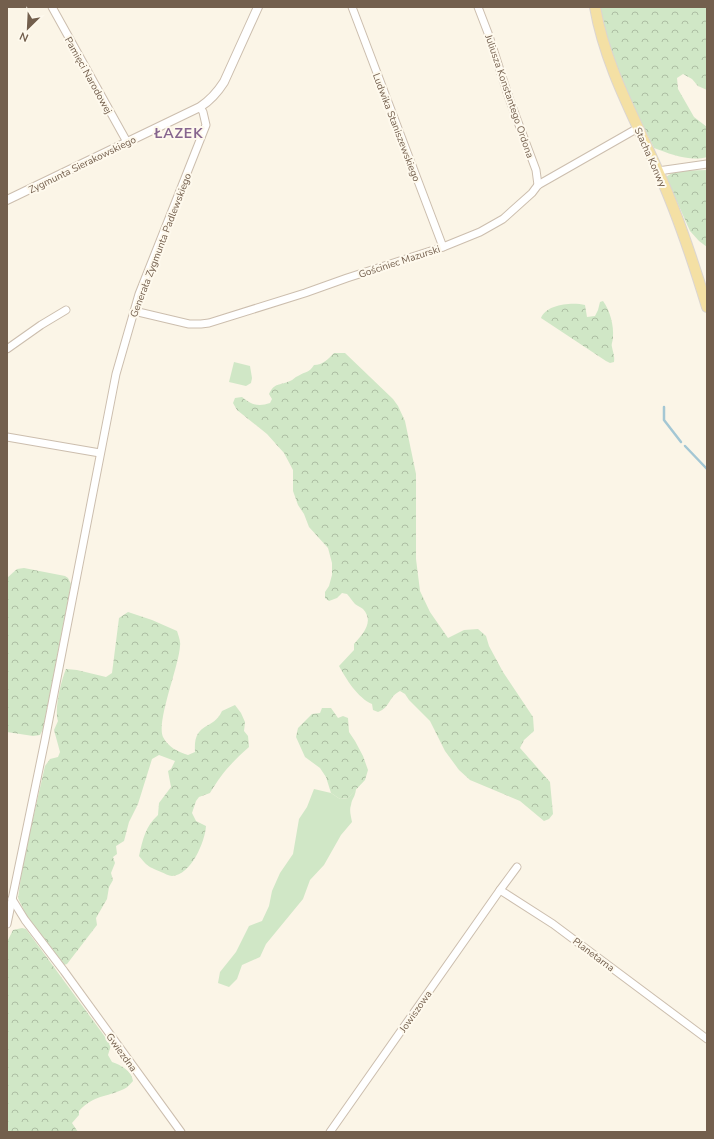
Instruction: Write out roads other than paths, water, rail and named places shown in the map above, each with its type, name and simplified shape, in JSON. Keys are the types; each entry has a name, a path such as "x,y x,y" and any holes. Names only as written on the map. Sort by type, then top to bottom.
{"main road":[{"name":"Stacha Konwy","path":"595,7 600,32 615,78 658,171 683,232 707,307"}],"street":[{"name":"Pamięci Narodowej","path":"52,7 127,142"},
{"path":"200,107 218,92 224,82 258,7"},
{"name":"Ludwika Staniszewskiego","path":"352,7 443,247"},
{"name":"Juliusza Konstantego Ordona","path":"478,7 509,98 536,170 538,185"},
{"name":"Zygmunta Sierakowskiego","path":"7,200 200,107"},
{"name":"Generała Zygmunta Padlewskiego","path":"7,924 116,374 145,278 206,125 204,112 200,107"},
{"name":"Gościniec Mazurski","path":"134,312 188,324 209,323 443,247 480,232 497,223 532,193 538,185 638,128"},
{"path":"658,171 707,164"},
{"path":"7,349 41,325 66,310"},
{"path":"7,437 100,453"},
{"path":"500,890 517,867"},
{"name":"Planetarna","path":"500,890 553,924 707,1039"},
{"name":"Jowiszowa","path":"330,1132 500,890"},
{"name":"Gwiezdna","path":"12,899 25,920 181,1132"}],"waterway":[{"path":"664,407 664,420 681,442"},
{"path":"685,446 707,469"}],"district":[{"name":"ŁAZEK","path":"179,133"}]}
